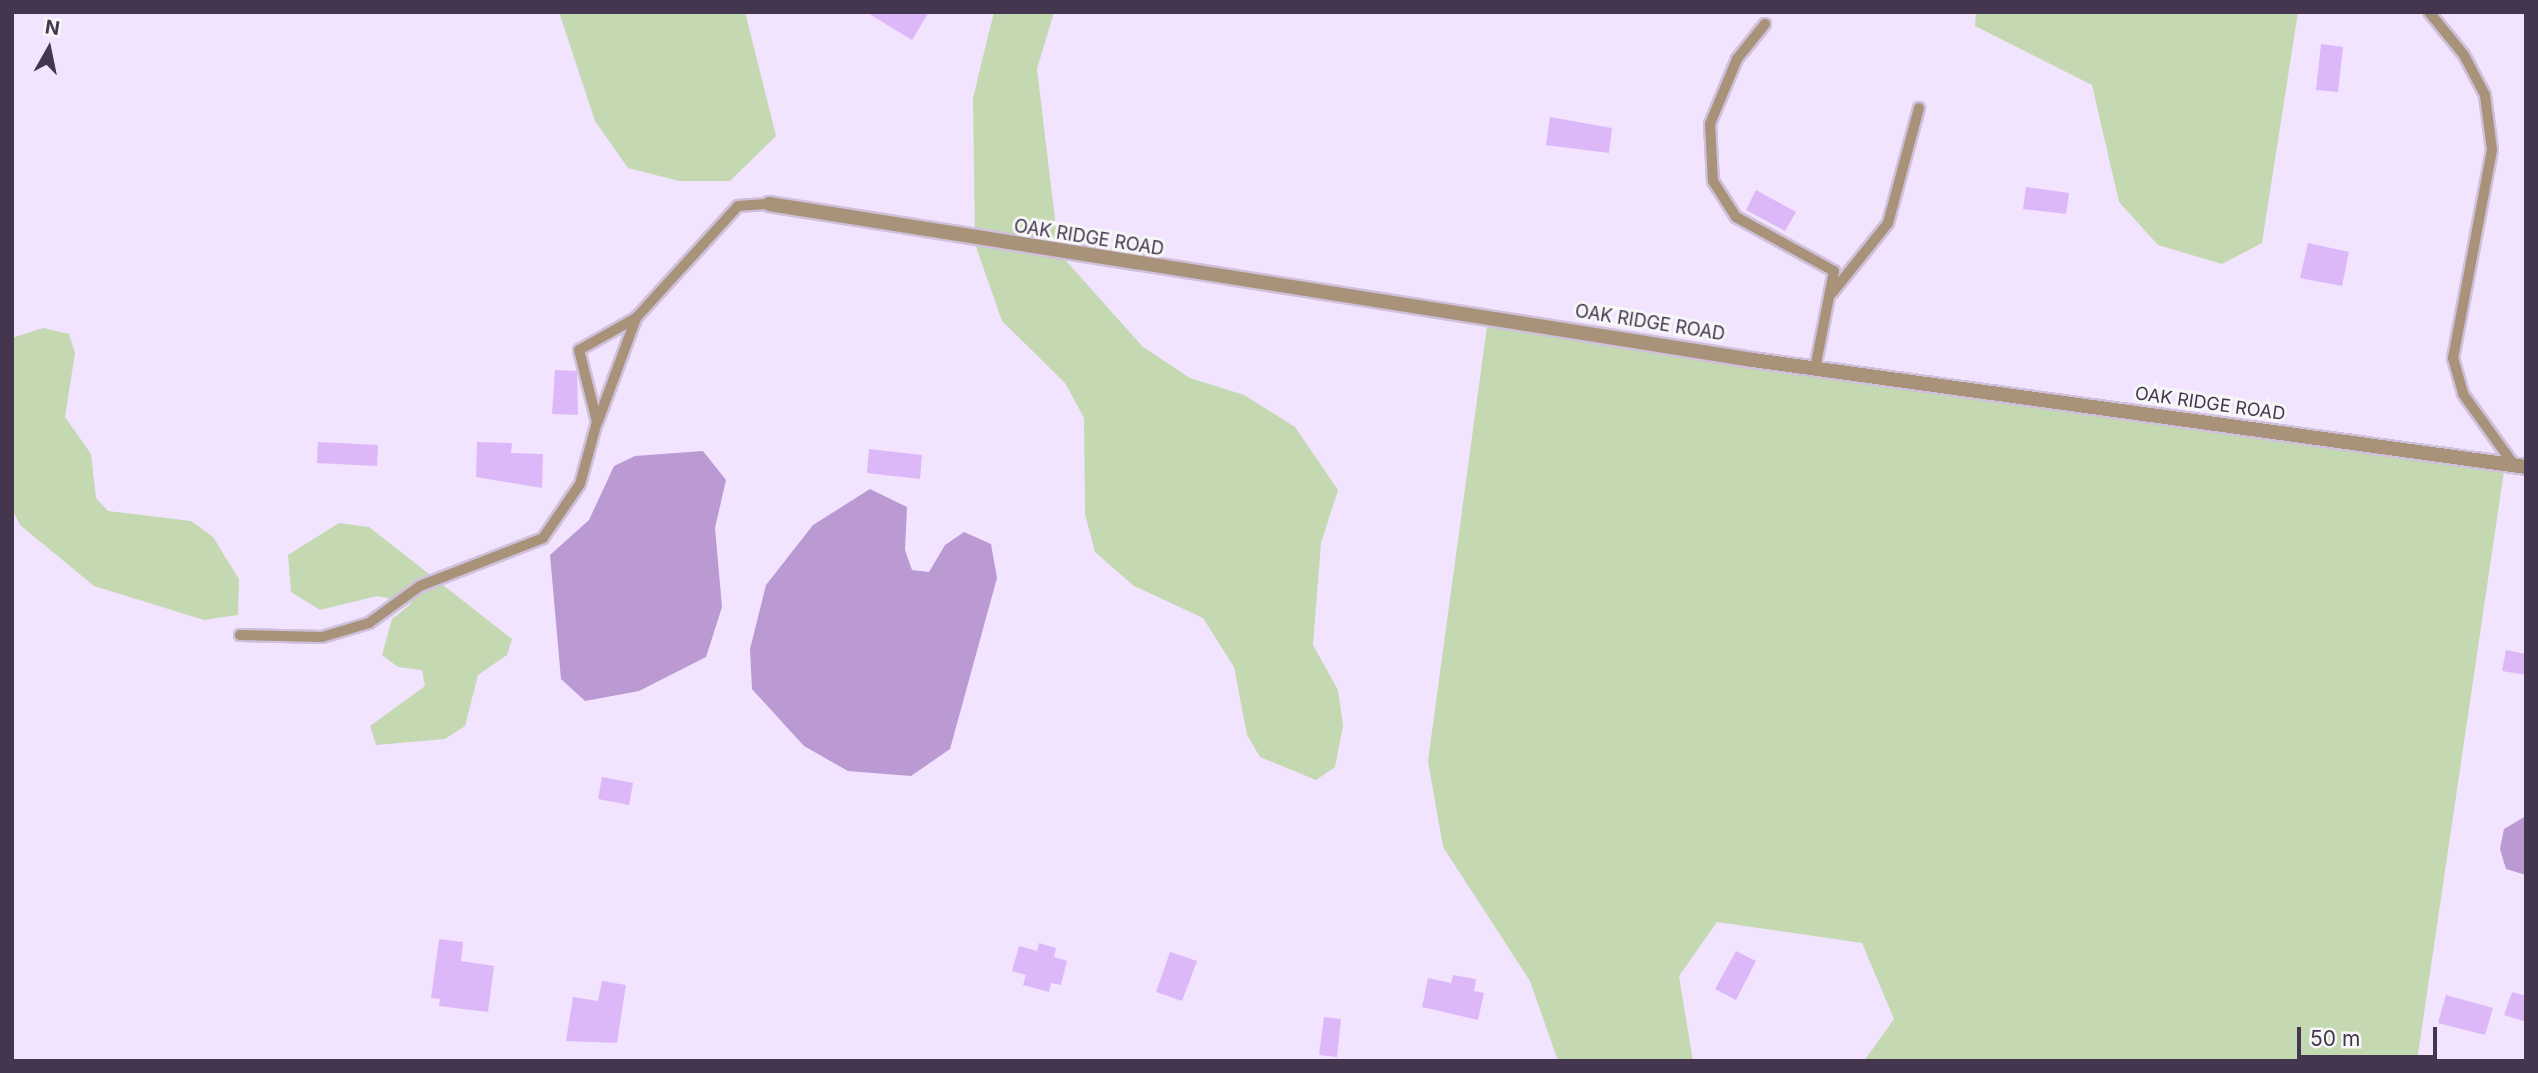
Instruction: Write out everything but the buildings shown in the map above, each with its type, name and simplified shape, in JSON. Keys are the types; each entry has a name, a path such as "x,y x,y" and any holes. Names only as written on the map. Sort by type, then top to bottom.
{"street":[{"name":"OAK RIDGE ROAD","path":"769,204 1815,369 2520,466"}],"lane":[{"path":"2429,12 2464,55 2484,95 2492,150 2453,358 2463,394 2520,466"},
{"path":"1765,24 1737,59 1710,124 1713,181 1736,217 1834,271 1832,294 1815,369"},
{"path":"1832,294 1888,223 1919,108"},
{"path":"597,422 579,350 636,318 738,206 769,204"},
{"path":"240,635 322,637 369,623 420,586 543,538 580,484 597,422 636,318"}],"green space":[{"path":"559,12 745,12 776,136 730,181 679,181 628,168 595,121"},
{"path":"994,12 1054,12 1037,69 1059,253 1143,347 1190,378 1244,395 1295,427 1338,490 1321,543 1313,645 1338,690 1343,726 1335,767 1316,780 1260,757 1247,735 1234,667 1203,618 1134,586 1095,552 1085,514 1084,418 1065,383 1002,321 975,244 973,98"},
{"path":"1976,12 2298,12 2262,243 2222,264 2158,245 2119,202 2092,85 1975,26"},
{"path":"1488,319 2504,471 2417,1061 1864,1061 1894,1019 1862,943 1717,922 1679,976 1693,1061 1558,1061 1530,981 1443,847 1428,761"},
{"path":"43,328 69,334 75,353 65,417 91,454 96,498 108,511 191,521 213,537 239,579 238,615 204,620 94,586 20,525 12,509 12,338"},
{"path":"339,523 369,527 512,639 507,655 478,675 465,726 445,739 376,745 370,726 425,686 422,670 398,667 382,655 392,619 412,603 377,596 320,610 291,592 288,555"}],"shaded area":[{"path":"703,451 726,480 715,528 722,607 706,657 639,691 585,701 561,679 550,555 589,520 614,466 635,456"},
{"path":"870,489 907,507 905,550 912,570 929,572 945,545 964,532 991,544 997,578 950,749 911,776 848,771 804,746 752,689 750,649 766,585 813,525"},
{"path":"2526,816 2526,875 2506,869 2500,849 2504,829"}]}
